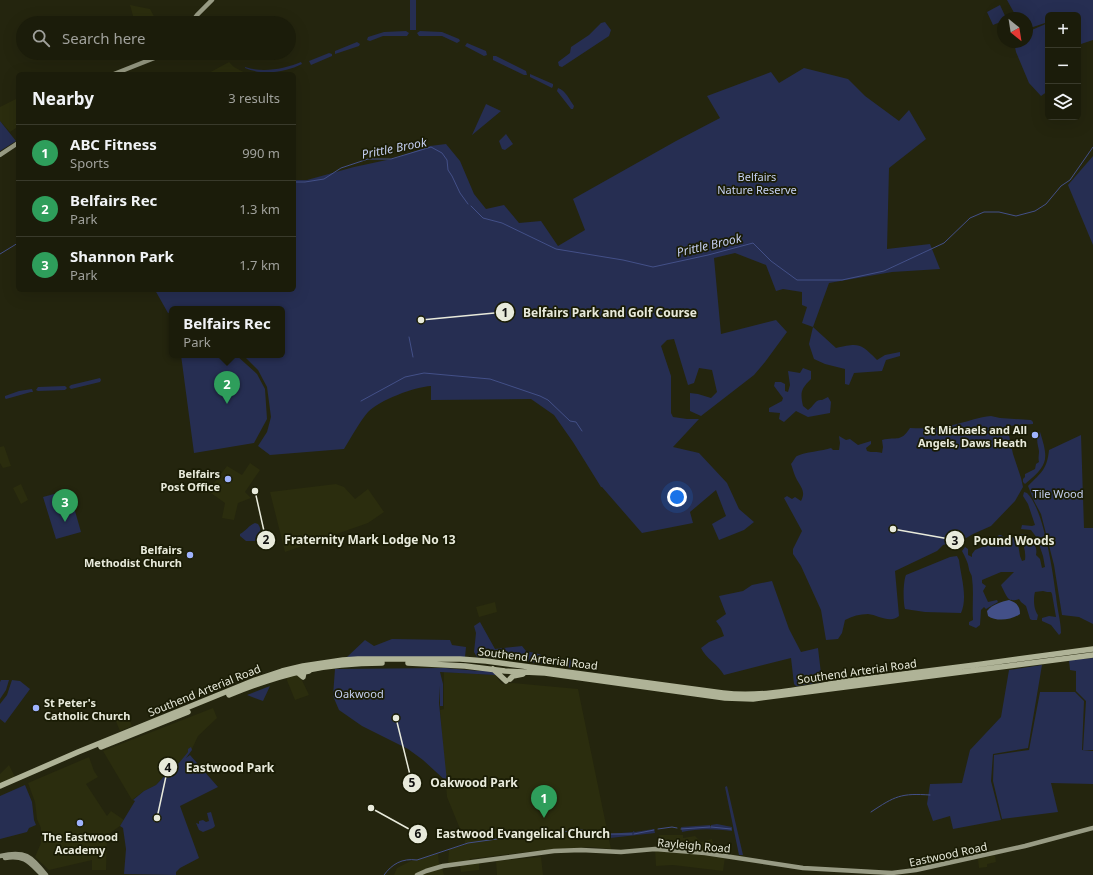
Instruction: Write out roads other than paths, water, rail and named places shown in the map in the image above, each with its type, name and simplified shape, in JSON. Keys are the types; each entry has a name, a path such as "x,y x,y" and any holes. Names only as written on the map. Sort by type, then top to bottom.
{"highway":[{"name":"Southend Arterial Road","path":"0,786 261,678 303,666 358,659 486,661 748,695 1093,649"},
{"name":"Southend Arterial Road","path":"0,791 122,736 287,674 297,672 303,677 305,672 324,666 353,663 409,663 491,668 545,673 725,698 753,699 1093,654"},
{"path":"467,660 471,663 545,673"},
{"path":"486,661 509,668"},
{"path":"491,668 508,680 513,676 529,672"},
{"path":"256,682 281,674 287,674"}],"main road":[{"path":"196,16 212,0"},
{"path":"119,72 150,60"},
{"path":"0,155 16,144"},
{"name":"Eastwood Road","path":"803,868 876,873 904,872 1025,846 1093,828"},
{"name":"Rayleigh Road","path":"417,875 444,866 554,851 581,850 621,852 655,849 675,850 715,854 803,868"},
{"path":"0,857 14,853 24,855 35,862 46,875"},
{"path":"0,857 23,858 42,875"}],"waterway":[{"name":"Prittle Brook","path":"296,182 324,179 341,168 368,159 391,159 431,147 442,153 447,160 448,170 460,193 468,204"},
{"name":"Prittle Brook","path":"471,206 483,218 502,223 556,249 623,260 653,267 753,243 771,261 797,280 842,280 884,271 944,243 970,218 984,212 999,212 1016,216 1035,211 1046,204 1061,186 1070,180 1093,147"},
{"name":"Prittle Brook","path":"0,254 16,244"},
{"path":"409,337 413,357"},
{"path":"361,401 405,377 424,373 490,379 548,400 570,421 576,422 582,431"},
{"path":"871,812 886,802 905,795 930,795"},
{"path":"658,829 672,827 677,828"},
{"path":"681,829 710,827"},
{"path":"711,827 731,829"},
{"path":"542,834 581,830 602,834 632,834"},
{"path":"634,834 654,830"},
{"path":"384,875 390,868 402,861 417,860 468,843 497,839"}],"place":[{"name":"Belfairs Park and Golf Course","path":"421,320"},
{"name":"Belfairs Rec","path":"227,404"},
{"name":"St Michaels and All Angels, Daws Heath","path":"1035,435"},
{"name":"Belfairs Post Office","path":"228,479"},
{"name":"Fraternity Mark Lodge No 13","path":"255,491"},
{"name":"Shannon Park","path":"65,522"},
{"name":"Pound Woods","path":"893,529"},
{"name":"Belfairs Methodist Church","path":"190,555"},
{"name":"St Peter's Catholic Church","path":"36,708"},
{"name":"Oakwood Park","path":"396,718"},
{"name":"Eastwood Evangelical Church","path":"371,808"},
{"name":"Eastwood Park","path":"157,818"},
{"name":"ABC Fitness","path":"544,818"},
{"name":"The Eastwood Academy","path":"80,823"}],"park label":[{"name":"Belfairs Nature Reserve","path":"757,182"},
{"name":"Tile Wood","path":"1058,493"},
{"name":"Oakwood","path":"359,693"}]}
